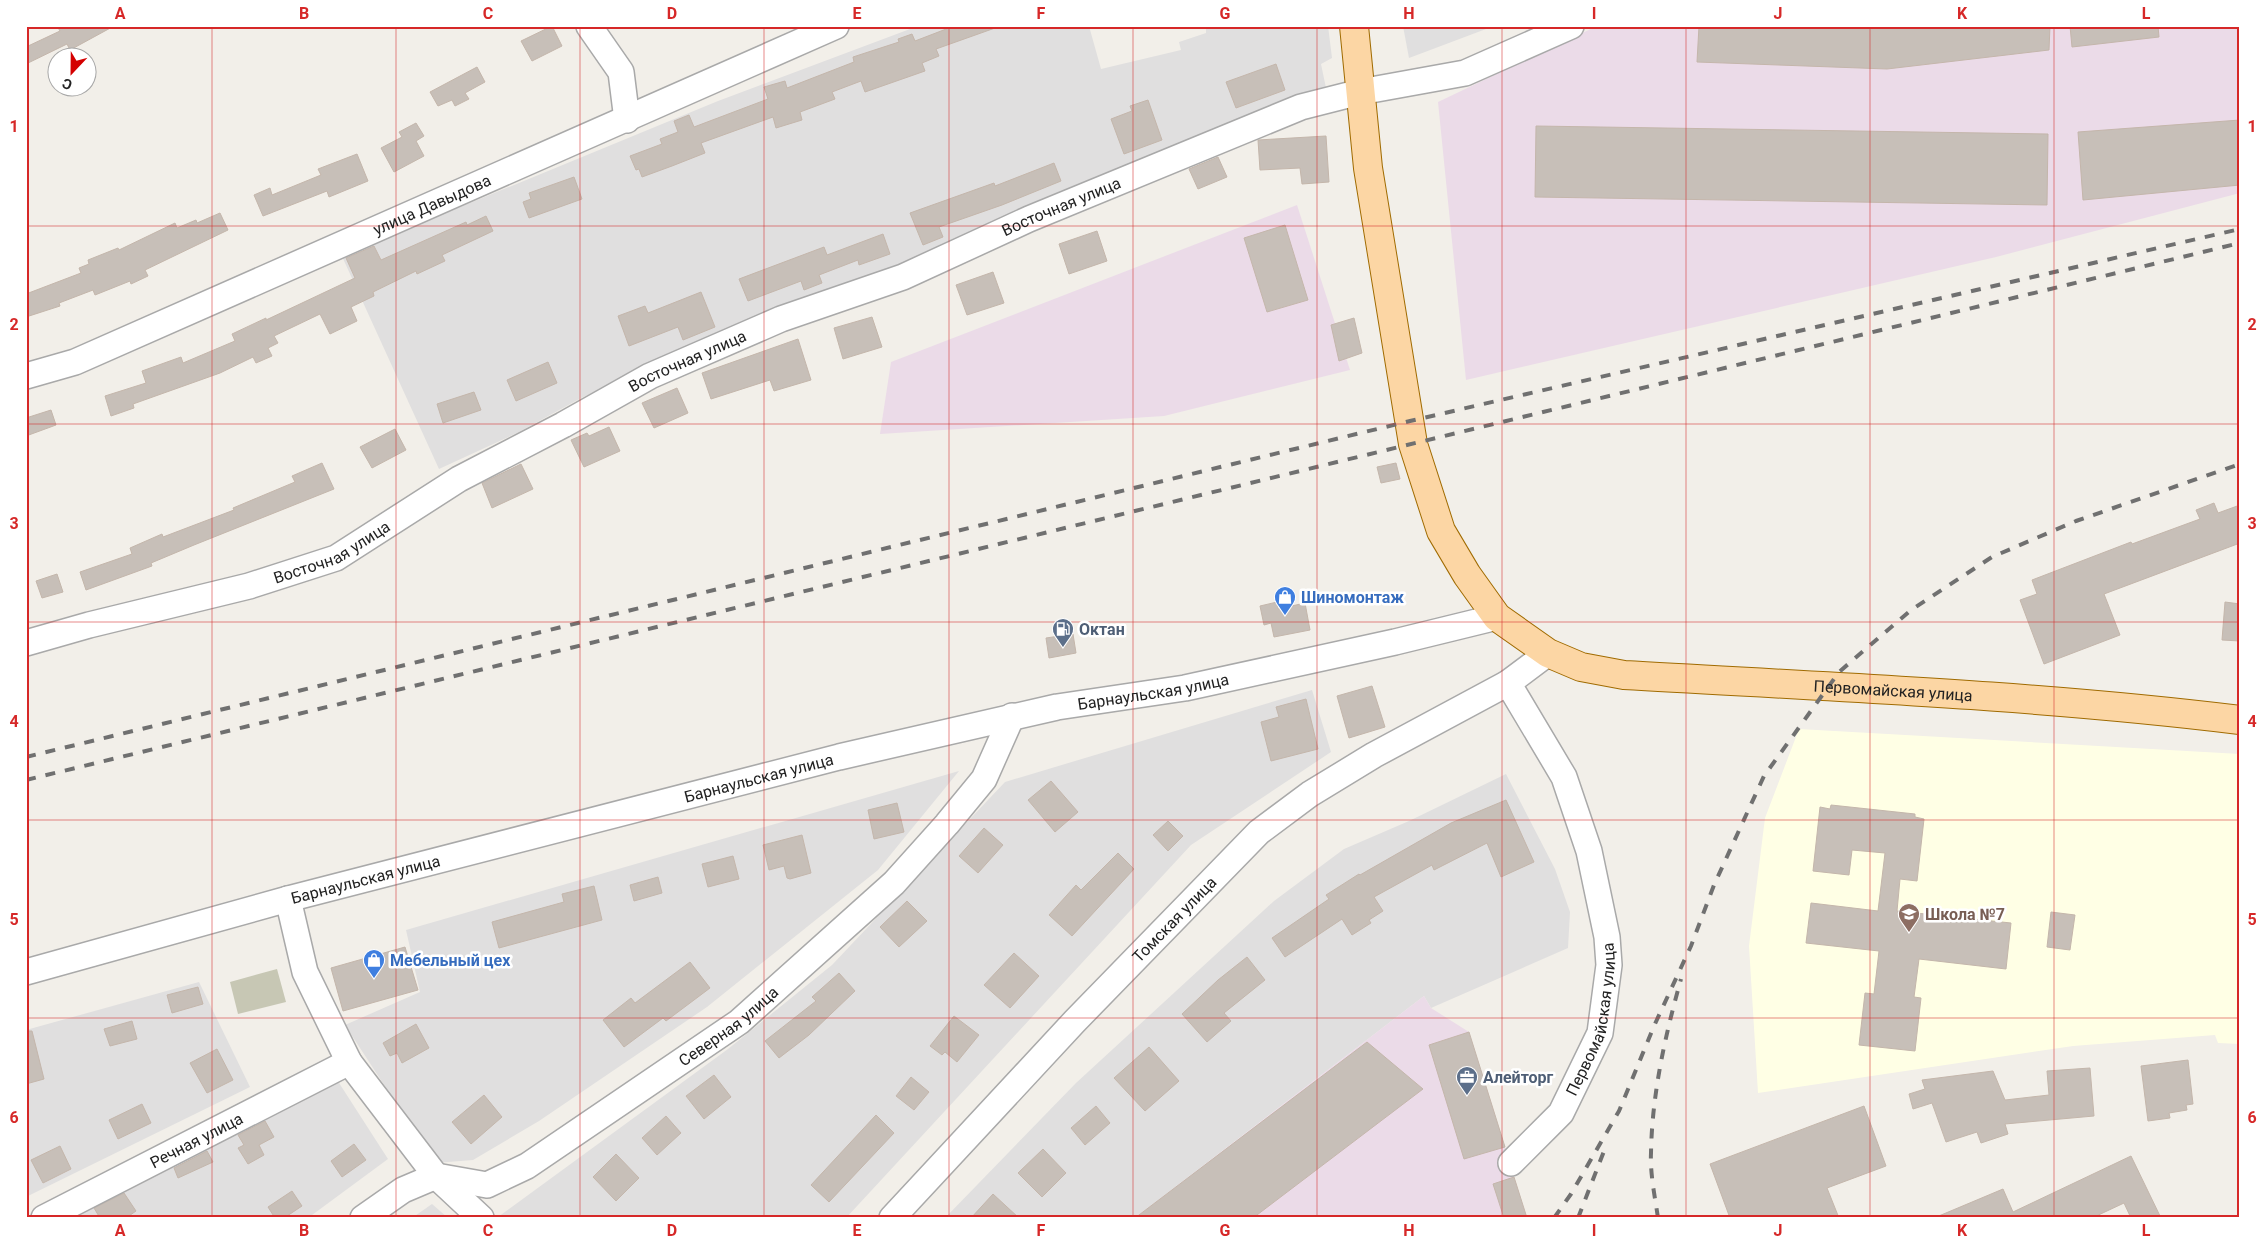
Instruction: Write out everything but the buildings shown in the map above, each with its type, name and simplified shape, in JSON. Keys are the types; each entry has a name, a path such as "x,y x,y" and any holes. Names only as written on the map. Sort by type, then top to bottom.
{"main road":[{"name":"Первомайская улица","path":"1354,26 1368,168 1413,444 1441,531 1467,575 1497,617 1548,653 1581,667 1624,675 1960,695 2168,711 2240,720"}],"street":[{"path":"589,26 621,72 627,120"},
{"name":"улица Давыдова","path":"26,376 75,362 356,237 627,120 836,26"},
{"name":"Восточная улица","path":"26,643 89,625 249,586 336,558 459,478 562,425 650,376 781,319 903,276 1012,226 1301,107 1360,92 1465,73 1572,26"},
{"name":"Барнаульская улица","path":"26,972 288,899 839,757 1057,707 1185,688 1395,642 1497,617"},
{"path":"1508,683 1548,653"},
{"name":"Первомайская улица","path":"1508,683 1564,777 1589,851 1607,937 1609,965 1600,1034 1562,1114 1511,1163"},
{"name":"Томская улица","path":"892,1218 1075,1021 1259,832 1310,794 1374,754 1508,683"},
{"name":"Северная улица","path":"436,1176 487,1185 509,1175 535,1160 739,1022 894,883 947,824 984,779 1012,716"},
{"path":"288,899 305,972 349,1062 436,1176 481,1218"},
{"name":"Речная улица","path":"44,1218 349,1062"},
{"path":"363,1218 403,1190 436,1176"}],"shaded area":[{"path":"918,26 1089,26 1101,69 1181,50 1179,42 1206,33 1206,26 1328,26 1332,58 1321,64 1326,88 1023,212 583,397 519,432 439,469 340,252 436,217 718,101"},
{"path":"1403,26 1494,26 1409,58"},
{"path":"1597,26 2240,26 2240,193 1996,257 1466,380 1438,102"},
{"path":"1297,205 1350,370 1164,416 880,434 891,362"},
{"path":"1312,690 1331,752 1191,845 846,1218 498,1217 728,1049 832,965 1005,782"},
{"path":"1799,729 2240,754 2240,1044 2218,1043 2215,1035 2073,1046 1758,1093 1749,946 1765,818"},
{"path":"959,771 878,870 707,1007 539,1121 473,1160 435,1163 345,1025 420,992 406,930"},
{"path":"1506,774 1555,869 1570,912 1568,948 1431,1008 1424,996 1135,1218 945,1218 1076,1083 1274,901 1344,849 1409,821"},
{"path":"277,969 286,1002 238,1014 230,982"},
{"path":"199,982 250,1087 26,1197 26,1030"},
{"path":"1424,996 1431,1008 1469,1032 1527,1218 1135,1218"},
{"path":"332,1072 388,1159 308,1218 43,1218"},
{"path":"432,1204 448,1218 412,1218"}],"railway":[{"path":"26,757 1410,421 2240,229"},
{"path":"26,780 2240,243"},
{"path":"1554,1218 1571,1194 1619,1111 1654,1026 1691,946 1714,885 1764,776 1839,672 1911,610 1992,557 2076,521 2240,464"},
{"path":"1658,1218 1651,1161 1654,1109 1665,1044 1681,979"},
{"path":"1578,1218 1606,1146"}],"place":[{"name":"Шиномонтаж","path":"1285,616"},
{"name":"Октан","path":"1063,648"},
{"name":"Школа №7","path":"1909,933"},
{"name":"Мебельный цех","path":"374,979"},
{"name":"Алейторг","path":"1467,1096"}]}
